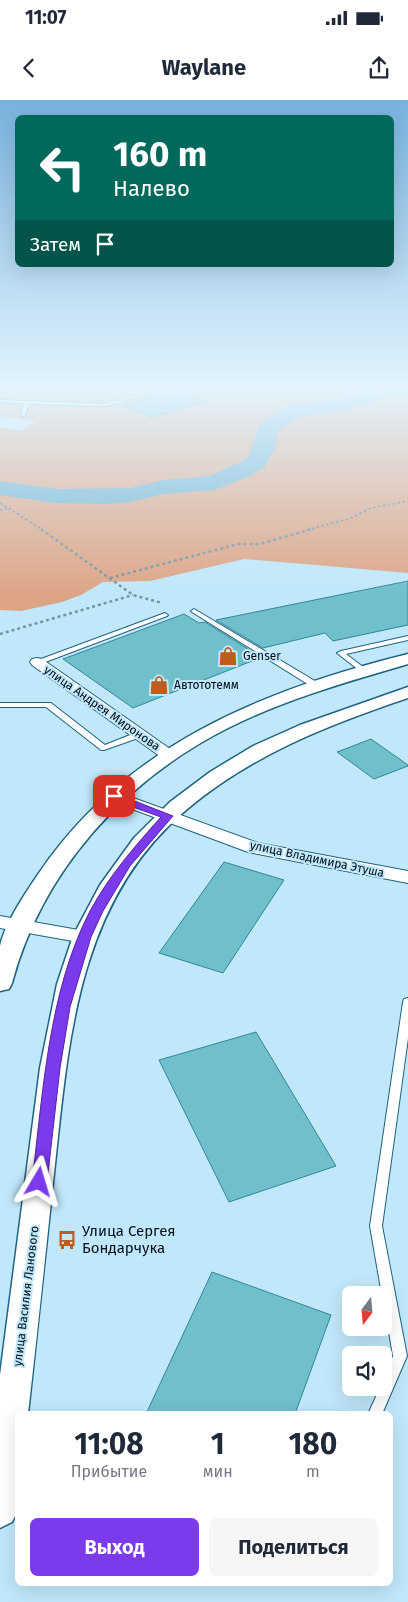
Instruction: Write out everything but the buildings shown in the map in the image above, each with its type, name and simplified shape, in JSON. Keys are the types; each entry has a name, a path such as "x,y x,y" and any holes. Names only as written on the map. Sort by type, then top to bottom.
{"street":[{"path":"0,983 10,924 82,831 114,796 167,754 235,717 316,686 408,659"},
{"name":"улица Андрея Миронова","path":"37,662 167,754"},
{"name":"улица Василия Ланового","path":"0,1510 53,1068 64,1007 84,937 105,896 126,864 168,816 192,794 226,768 274,741 363,706 408,692"},
{"name":"улица Владимира Этуша","path":"114,796 254,848 408,877"},
{"path":"10,924 84,937"}],"lane":[{"path":"194,611 316,686"},
{"path":"37,662 165,615"},
{"path":"364,672 341,653 408,638"},
{"path":"0,705 48,705 104,748 138,734"},
{"path":"376,1411 400,1356 376,1226 408,1002"}],"path":[{"path":"110,578 238,544 260,544 351,518 371,508 408,501"},
{"path":"0,503 133,595 194,611"},
{"path":"0,510 9,508"},
{"path":"0,634 133,595"}],"shaded area":[{"path":"0,457 408,457 408,573 244,559 150,581 103,582 81,595 62,602 21,611 0,610"}],"waterway":[{"path":"0,488 56,496 107,497 131,495 163,487 214,483 242,471 257,462 259,457"}],"place":[{"name":"Genser","path":"228,656"},
{"name":"Автототемм","path":"159,685"},
{"name":"Улица Сергея Бондарчука","path":"67,1240"}],"route":[{"path":"39,1182 53,1068 64,1007 84,937 109,888 142,842 168,816 114,796"}]}
